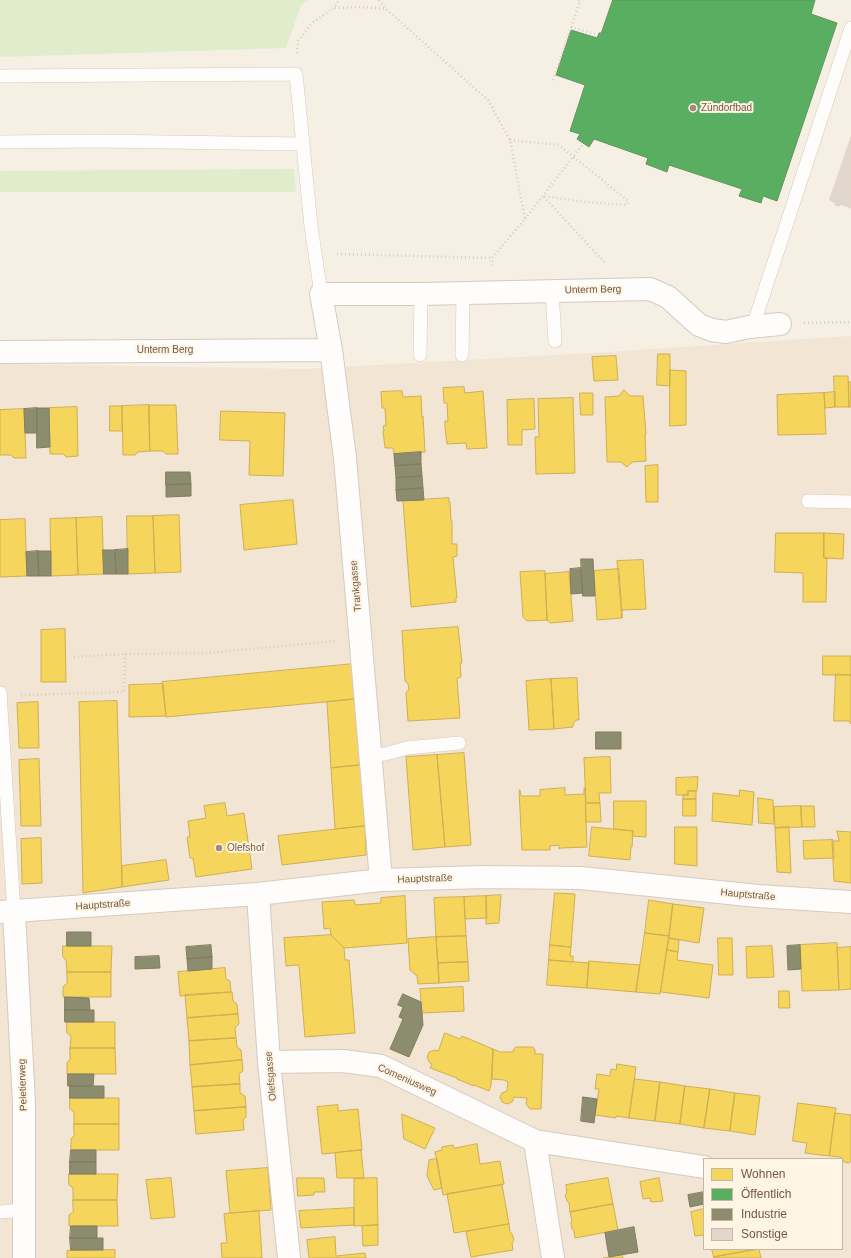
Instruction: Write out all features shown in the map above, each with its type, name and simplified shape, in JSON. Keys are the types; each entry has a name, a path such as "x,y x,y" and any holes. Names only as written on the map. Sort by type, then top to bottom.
{"street":[{"name":"Unterm Berg","path":"321,294 422,294 650,289 656,290 668,297 699,325 712,330 726,332 753,326 780,324"},
{"name":"Trankgasse","path":"321,294 331,350 345,458 381,880"},
{"name":"Unterm Berg","path":"0,352 331,350"},
{"name":"Hauptstraße","path":"7,912 258,894 381,880 483,877 581,878 758,896 851,902"},
{"name":"Olefsgasse","path":"258,894 269,1062 289,1258"},
{"name":"Peletierweg","path":"7,912 24,1104 24,1258"},
{"name":"Comeniusweg","path":"269,1062 343,1062 381,1066 534,1141 703,1167"},
{"path":"534,1141 553,1258"}],"lane":[{"path":"753,326 851,28"},
{"path":"0,76 296,74 302,144 321,294"},
{"path":"0,142 99,141 302,144"},
{"path":"552,291 555,341"},
{"path":"462,355 463,293"},
{"path":"420,355 422,294"},
{"path":"808,501 851,502"},
{"path":"0,694 7,912"},
{"path":"371,755 385,754 407,748 459,743"},
{"path":"0,1212 24,1210"}],"path":[{"path":"296,74 298,41 312,23 334,8 339,0"},
{"path":"379,0 386,9 488,100 510,140 525,219"},
{"path":"553,80 580,1 578,0"},
{"path":"334,8 361,7 386,9"},
{"path":"571,27 598,35"},
{"path":"510,140 559,145 628,202 627,205 586,202 543,196"},
{"path":"492,292 492,258 525,219 583,144"},
{"path":"543,196 630,289"},
{"path":"315,254 492,258"},
{"path":"780,324 851,322"},
{"path":"74,658 125,654 208,653 360,638"},
{"path":"0,694 124,692 125,654"}],"shaded area":[{"path":"851,336 851,1258 0,1258 0,364 305,369 592,353"}],"green space":[{"path":"0,0 309,0 301,5 286,48 0,57"},
{"path":"294,169 296,192 0,192 0,171"}],"building: Wohnen":[{"path":"658,354 670,354 670,386 657,385"},
{"path":"616,356 618,380 594,381 592,357"},
{"path":"670,370 686,371 686,425 670,426"},
{"path":"834,376 848,376 849,407 835,407"},
{"path":"849,382 851,382 851,407 849,407"},
{"path":"464,387 465,393 483,391 487,448 467,449 466,443 447,444 445,421 448,421 447,403 444,403 443,388"},
{"path":"624,390 630,396 643,396 646,434 646,461 632,462 627,467 621,462 607,462 605,397 619,396"},
{"path":"402,391 403,397 421,396 425,452 394,454 393,448 385,448 383,426 386,425 385,408 382,408 381,392"},
{"path":"835,392 835,407 825,408 824,393"},
{"path":"580,393 593,393 593,415 581,415"},
{"path":"824,393 826,434 778,435 777,395"},
{"path":"573,398 575,473 536,474 535,437 539,437 538,399"},
{"path":"534,399 535,429 522,430 522,445 508,445 507,400"},
{"path":"149,405 150,451 138,452 135,455 123,455 122,406"},
{"path":"149,405 176,405 178,454 166,454 163,451 150,451"},
{"path":"110,406 122,406 122,431 110,431"},
{"path":"77,407 78,456 66,457 63,454 50,454 49,408"},
{"path":"24,409 26,458 14,458 11,455 0,455 0,410"},
{"path":"221,411 285,413 283,476 249,475 250,441 220,440"},
{"path":"658,465 658,502 646,502 645,466"},
{"path":"449,498 452,521 452,544 457,544 457,556 453,557 457,598 456,602 411,607 403,501"},
{"path":"293,500 297,544 244,550 240,505"},
{"path":"179,515 181,572 155,573 153,516"},
{"path":"127,516 153,516 155,573 128,574"},
{"path":"102,517 104,574 78,575 76,518"},
{"path":"76,518 78,575 51,576 50,519"},
{"path":"25,519 27,576 0,577 0,520"},
{"path":"776,533 824,533 824,558 827,558 826,602 803,602 803,573 775,572"},
{"path":"824,533 844,534 843,559 824,558"},
{"path":"643,560 646,609 622,610 622,618 617,561"},
{"path":"619,569 622,618 597,620 594,571"},
{"path":"545,571 547,620 527,621 523,617 520,572"},
{"path":"569,572 573,621 550,623 547,620 545,574"},
{"path":"458,627 462,663 460,663 461,677 457,678 460,718 408,721 406,693 409,689 408,684 405,681 402,631"},
{"path":"65,629 66,682 41,682 41,630"},
{"path":"823,656 851,656 851,675 823,675"},
{"path":"354,664 356,699 166,717 162,682"},
{"path":"836,674 851,675 851,724 849,721 834,721"},
{"path":"577,678 579,720 576,720 573,727 554,729 551,679"},
{"path":"551,679 554,729 529,730 526,681"},
{"path":"163,684 166,716 129,717 129,685"},
{"path":"356,699 361,765 331,768 327,702"},
{"path":"117,701 122,887 83,893 79,702"},
{"path":"38,702 39,748 19,748 17,703"},
{"path":"464,753 471,845 445,847 437,755"},
{"path":"437,755 445,847 413,850 406,757"},
{"path":"610,757 611,793 599,793 600,803 586,803 584,758"},
{"path":"39,759 41,826 21,826 19,760"},
{"path":"361,765 365,826 335,829 331,768"},
{"path":"698,777 697,791 688,791 688,795 676,795 676,778"},
{"path":"565,788 565,795 584,794 585,788 587,847 559,849 559,845 550,846 550,850 522,850 519,790 521,796 540,796 540,790"},
{"path":"740,790 754,792 752,825 712,821 713,793 739,796"},
{"path":"688,791 696,791 696,799 683,799 683,795 688,795"},
{"path":"758,798 773,800 774,824 759,823"},
{"path":"683,799 696,799 696,816 683,816"},
{"path":"614,801 646,801 646,837 632,836 633,831 614,829"},
{"name":"Olefshof","path":"225,803 227,816 244,813 252,869 196,877 193,858 190,858 187,837 190,837 188,821 206,818 204,806"},
{"path":"586,803 600,803 601,822 586,822"},
{"path":"801,806 814,806 815,827 802,827"},
{"path":"801,806 802,827 775,828 774,807"},
{"path":"365,826 366,855 282,865 278,836"},
{"path":"592,827 633,831 630,860 589,856"},
{"path":"675,827 697,827 697,866 675,864"},
{"path":"789,827 791,873 777,872 775,828"},
{"path":"837,831 851,832 851,883 834,881 832,841 839,841"},
{"path":"41,838 42,883 22,884 21,839"},
{"path":"833,840 834,858 804,859 803,841"},
{"path":"166,860 169,880 122,887 122,866"},
{"path":"555,893 575,894 571,947 550,945"},
{"path":"501,895 499,923 486,924 486,896"},
{"path":"405,896 407,943 344,948 331,935 330,928 324,929 322,902 354,900 355,905 381,903 381,898"},
{"path":"486,896 487,918 465,919 464,897"},
{"path":"464,897 466,936 436,937 434,898"},
{"path":"649,900 673,904 669,936 645,933"},
{"path":"673,904 704,908 699,943 669,938"},
{"path":"645,933 669,936 660,994 636,992"},
{"path":"331,935 344,948 345,960 349,960 355,1033 305,1037 299,965 286,966 284,938"},
{"path":"466,936 468,962 438,963 436,937"},
{"path":"436,937 439,983 418,984 417,976 410,970 408,939"},
{"path":"669,938 679,940 678,952 667,950"},
{"path":"718,938 732,938 733,975 719,975"},
{"path":"837,943 839,990 802,991 800,945"},
{"path":"550,945 571,947 570,956 573,956 573,962 549,960"},
{"path":"63,946 112,946 111,972 67,972 66,960 63,957"},
{"path":"772,946 774,977 747,978 746,947"},
{"path":"851,947 851,989 839,990 837,948"},
{"path":"667,950 678,952 677,960 713,965 709,998 661,992"},
{"path":"549,960 589,963 587,988 547,985"},
{"path":"589,961 640,965 636,992 587,988"},
{"path":"468,962 469,981 439,983 438,963"},
{"path":"225,968 226,979 230,981 231,992 180,996 178,972"},
{"path":"67,972 111,972 111,997 63,997 63,987 67,983"},
{"path":"463,987 464,1011 422,1013 420,989"},
{"path":"779,991 789,991 790,1008 779,1008"},
{"path":"232,992 233,1001 237,1004 238,1014 187,1018 185,995"},
{"path":"238,1014 239,1024 235,1028 236,1038 189,1041 187,1018"},
{"path":"67,1022 115,1022 115,1048 70,1048 71,1036 67,1033"},
{"path":"445,1033 460,1039 462,1036 493,1049 491,1085 489,1091 430,1068 432,1064 427,1058 429,1052 435,1050 438,1051"},
{"path":"236,1038 237,1047 241,1050 242,1060 190,1065 189,1041"},
{"path":"516,1047 533,1047 535,1054 543,1054 541,1109 530,1109 526,1104 527,1098 514,1097 512,1102 507,1104 502,1102 500,1097 502,1093 507,1091 508,1082 504,1080 492,1079 493,1049 500,1052 513,1052"},
{"path":"70,1048 115,1048 116,1074 67,1074 67,1063 70,1059"},
{"path":"242,1060 243,1071 239,1074 240,1084 192,1087 190,1065"},
{"path":"617,1064 636,1067 629,1118 595,1115 599,1089 595,1089 597,1074 610,1076 611,1069 616,1070"},
{"path":"635,1079 660,1082 655,1121 629,1118"},
{"path":"660,1082 685,1086 680,1124 655,1121"},
{"path":"240,1084 240,1093 245,1096 246,1107 194,1111 192,1087"},
{"path":"685,1086 710,1089 704,1128 680,1124"},
{"path":"710,1089 735,1093 730,1131 704,1128"},
{"path":"735,1093 760,1096 755,1135 730,1131"},
{"path":"70,1098 119,1098 119,1124 74,1124 74,1112 70,1109"},
{"path":"798,1103 836,1108 829,1156 805,1153 807,1143 793,1141"},
{"path":"338,1105 338,1111 358,1109 362,1150 322,1154 317,1107"},
{"path":"246,1107 246,1117 243,1120 244,1130 196,1134 194,1111"},
{"path":"835,1113 851,1115 851,1161 849,1163 844,1162 843,1158 841,1157 830,1156"},
{"path":"402,1114 435,1128 425,1149 404,1139"},
{"path":"74,1124 119,1124 119,1150 71,1150 71,1139 74,1136"},
{"path":"477,1144 480,1164 500,1161 504,1184 443,1195 435,1152 442,1150 442,1147 453,1145 454,1148"},
{"path":"361,1150 364,1178 337,1178 335,1153"},
{"path":"437,1159 442,1188 434,1190 427,1176 429,1160"},
{"path":"268,1168 271,1210 230,1213 226,1171"},
{"path":"69,1174 118,1174 117,1200 73,1200 73,1188 69,1185"},
{"path":"171,1178 175,1217 151,1219 146,1180"},
{"path":"297,1178 324,1178 325,1192 314,1192 314,1195 298,1196"},
{"path":"377,1178 378,1225 354,1226 354,1179"},
{"path":"608,1178 613,1204 570,1212 569,1203 565,1195 567,1193 566,1185"},
{"path":"659,1178 663,1201 651,1202 650,1198 643,1199 640,1182"},
{"path":"502,1185 509,1224 454,1233 447,1194"},
{"path":"73,1200 117,1200 118,1226 69,1226 69,1215 73,1212"},
{"path":"613,1204 618,1230 575,1238 574,1231 572,1229 570,1212"},
{"path":"354,1208 354,1225 301,1228 299,1211"},
{"path":"703,1209 703,1235 695,1236 691,1212"},
{"path":"259,1211 262,1258 222,1258 221,1243 227,1243 224,1214"},
{"path":"509,1224 510,1232 514,1240 512,1243 513,1250 471,1257 466,1232"},
{"path":"378,1225 378,1245 363,1246 362,1226"},
{"path":"335,1237 336,1256 365,1253 366,1258 309,1258 307,1240"},
{"path":"115,1250 115,1258 67,1258 67,1251"},
{"path":"712,1250 753,1250 714,1257"},
{"path":"759,1250 761,1258 714,1258"},
{"path":"622,1254 623,1258 603,1258 609,1257"}],"building: Öffentlich":[{"name":"Zündorfbad","path":"613,0 815,0 811,14 837,23 777,201 763,196 761,203 739,196 742,189 669,165 667,172 646,164 648,158 594,139 589,147 577,139 580,134 570,131 585,85 556,75 571,30 597,38 599,33 601,33"}],"building: Industrie":[{"path":"37,408 37,433 25,433 24,409"},
{"path":"37,408 49,408 50,447 37,448"},
{"path":"421,452 421,464 395,466 394,454"},
{"path":"421,464 422,476 396,478 395,466"},
{"path":"166,472 190,472 191,484 166,485"},
{"path":"422,476 423,488 396,490 396,478"},
{"path":"191,484 191,496 166,497 166,485"},
{"path":"423,488 424,500 397,501 396,490"},
{"path":"128,549 128,574 116,574 115,550"},
{"path":"103,550 115,550 116,574 104,574"},
{"path":"38,551 39,576 27,576 26,552"},
{"path":"38,551 51,551 51,576 39,576"},
{"path":"581,559 593,559 595,596 583,596"},
{"path":"581,568 583,593 571,594 570,569"},
{"path":"596,732 621,732 621,749 596,749"},
{"path":"67,932 91,932 91,946 67,946"},
{"path":"211,945 212,957 187,959 186,947"},
{"path":"800,945 801,969 788,970 787,946"},
{"path":"159,956 160,968 135,969 135,957"},
{"path":"212,957 212,969 188,971 187,959"},
{"path":"403,994 421,1002 423,1025 409,1057 390,1049 403,1019 399,1017 403,1007 398,1005"},
{"path":"65,997 89,998 90,1010 65,1010"},
{"path":"65,1010 94,1010 94,1022 65,1022"},
{"path":"68,1074 94,1074 93,1086 68,1086"},
{"path":"70,1086 104,1086 104,1098 70,1098"},
{"path":"583,1097 597,1099 594,1123 581,1121"},
{"path":"71,1150 96,1150 96,1162 70,1162"},
{"path":"70,1162 96,1162 96,1174 70,1174"},
{"path":"703,1192 703,1204 690,1207 688,1195"},
{"path":"71,1226 97,1226 97,1238 70,1238"},
{"path":"634,1227 638,1252 609,1257 605,1233"},
{"path":"70,1238 103,1238 103,1250 71,1250"}],"building: Sonstige":[{"path":"851,138 851,208 841,204 839,206 835,205 836,203 830,200"}],"place":[{"name":"Zündorfbad","path":"693,108"},
{"name":"Olefshof","path":"219,848"}]}
